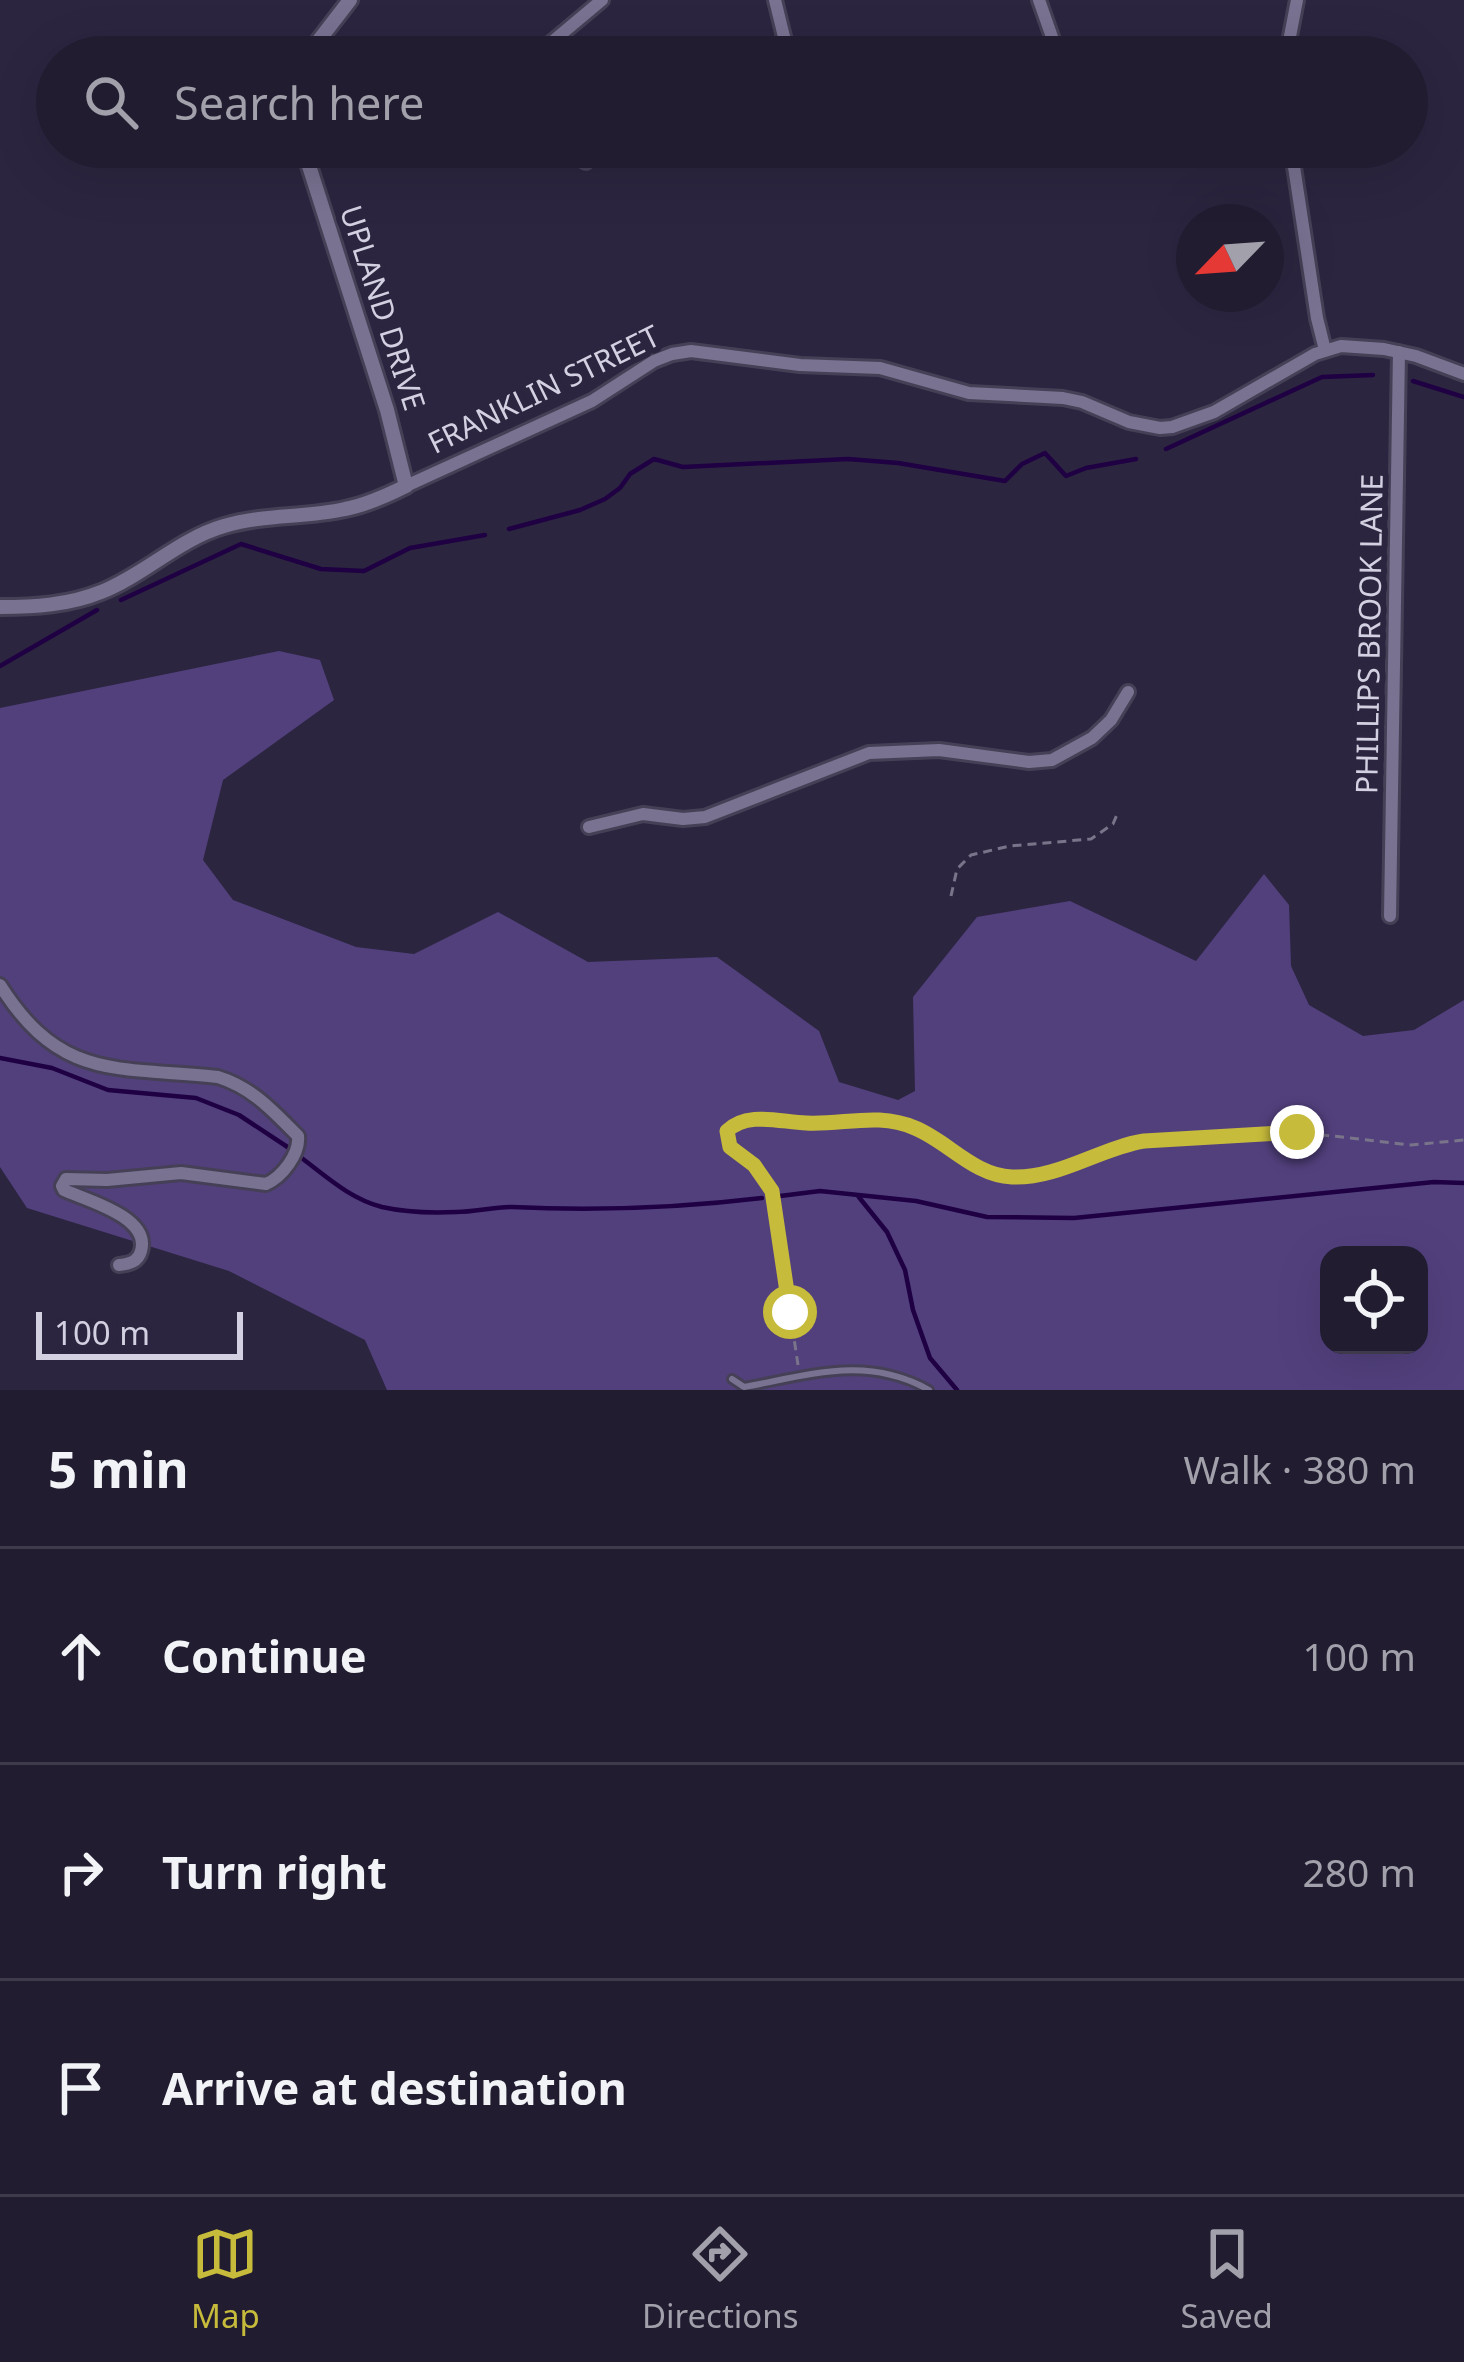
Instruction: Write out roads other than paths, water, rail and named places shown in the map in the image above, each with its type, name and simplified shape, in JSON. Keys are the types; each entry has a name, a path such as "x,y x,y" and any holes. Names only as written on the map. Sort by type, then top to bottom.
{"street":[{"path":"320,36 350,0"},
{"path":"559,36 602,0"},
{"path":"775,0 784,36"},
{"path":"1039,0 1052,36"},
{"path":"1290,36 1297,0"},
{"name":"UPLAND DRIVE","path":"310,168 387,410 406,486"},
{"path":"1294,168 1325,350"},
{"name":"FRANKLIN STREET","path":"0,607 57,604 102,592 224,526 341,511 592,401 672,354 691,351 800,365 880,368 970,393 1082,402 1129,422 1160,428 1214,412 1325,350 1348,346 1400,352 1464,374"},
{"name":"PHILLIPS BROOK LANE","path":"1390,916 1400,352"},
{"path":"589,827 643,814 705,817 869,753 939,750 1052,760 1092,738 1111,720 1128,692"},
{"path":"0,985 29,1026 67,1054 107,1068 235,1082 262,1099 298,1136 298,1149 277,1178 266,1184 181,1173 66,1179 64,1190 121,1214 138,1231 142,1242 138,1257 119,1265"}],"lane":[{"path":"732,1379 744,1387 862,1369 903,1377 929,1390"}],"waterway":[{"path":"1166,449 1322,377 1373,375"},
{"path":"1413,381 1464,397"},
{"path":"509,529 605,499 654,459 683,467 848,459 1005,481 1022,464 1045,453 1066,476 1136,459"},
{"path":"121,600 241,544 321,569 364,571 410,548 485,535"},
{"path":"0,666 97,610"},
{"path":"0,1058 52,1068 108,1090 196,1098 239,1115 292,1150"},
{"path":"303,1159 360,1199 409,1211 637,1208 762,1198"},
{"path":"780,1196 820,1191 916,1201 987,1217 1074,1218 1434,1182 1464,1183"},
{"path":"858,1196 887,1232 905,1270 930,1358 957,1390"}]}
